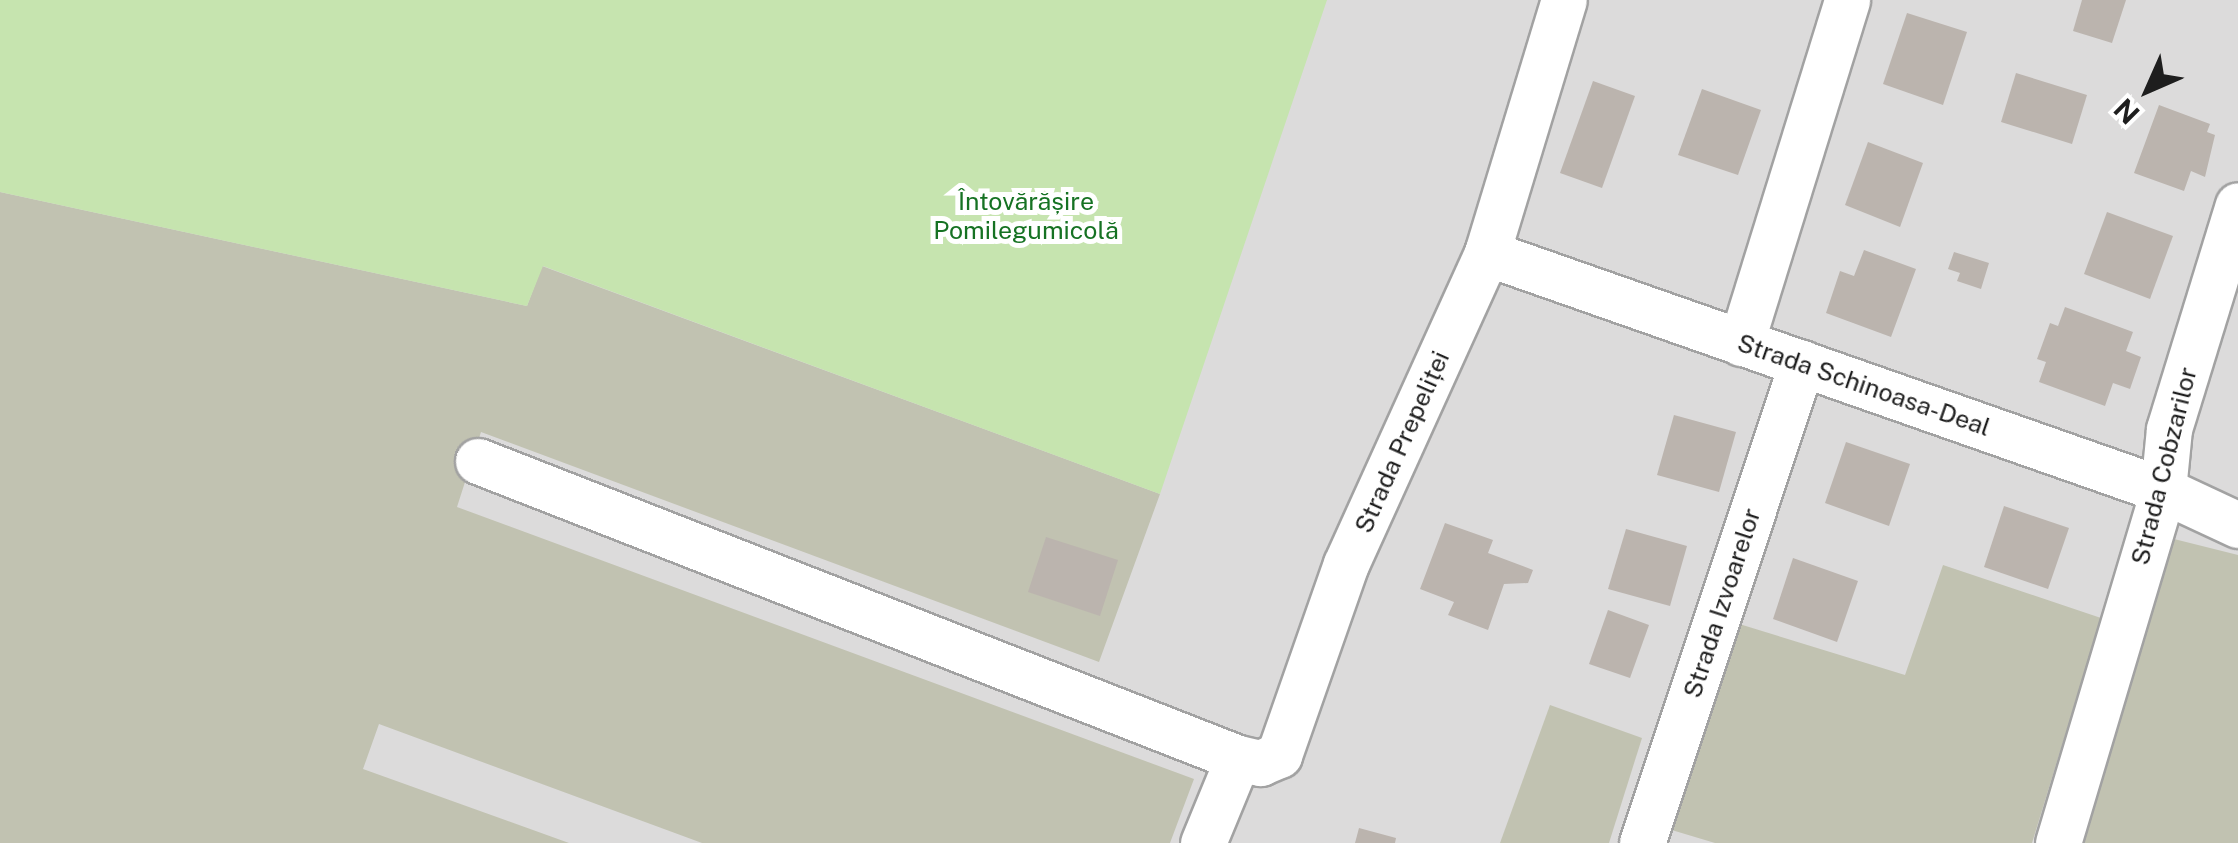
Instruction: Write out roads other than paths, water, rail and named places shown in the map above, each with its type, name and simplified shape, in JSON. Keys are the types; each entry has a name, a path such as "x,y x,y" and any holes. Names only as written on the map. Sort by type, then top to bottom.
{"street":[{"name":"Strada Prepeliței","path":"1238,758 1260,763 1280,754 1346,564 1486,254 1564,0"},
{"path":"1741,343 1847,0"},
{"name":"Strada Cobzarilor","path":"2058,843 2164,490 2169,429 2238,205"},
{"name":"Strada Schinoasa-Deal","path":"1486,254 2164,490 2238,524"},
{"name":"Strada Izvoarelor","path":"1642,843 1802,363"},
{"path":"478,461 1238,758 1203,843"}],"park label":[{"name":"Întovărășire Pomilegumicolă","path":"1026,216"}]}
